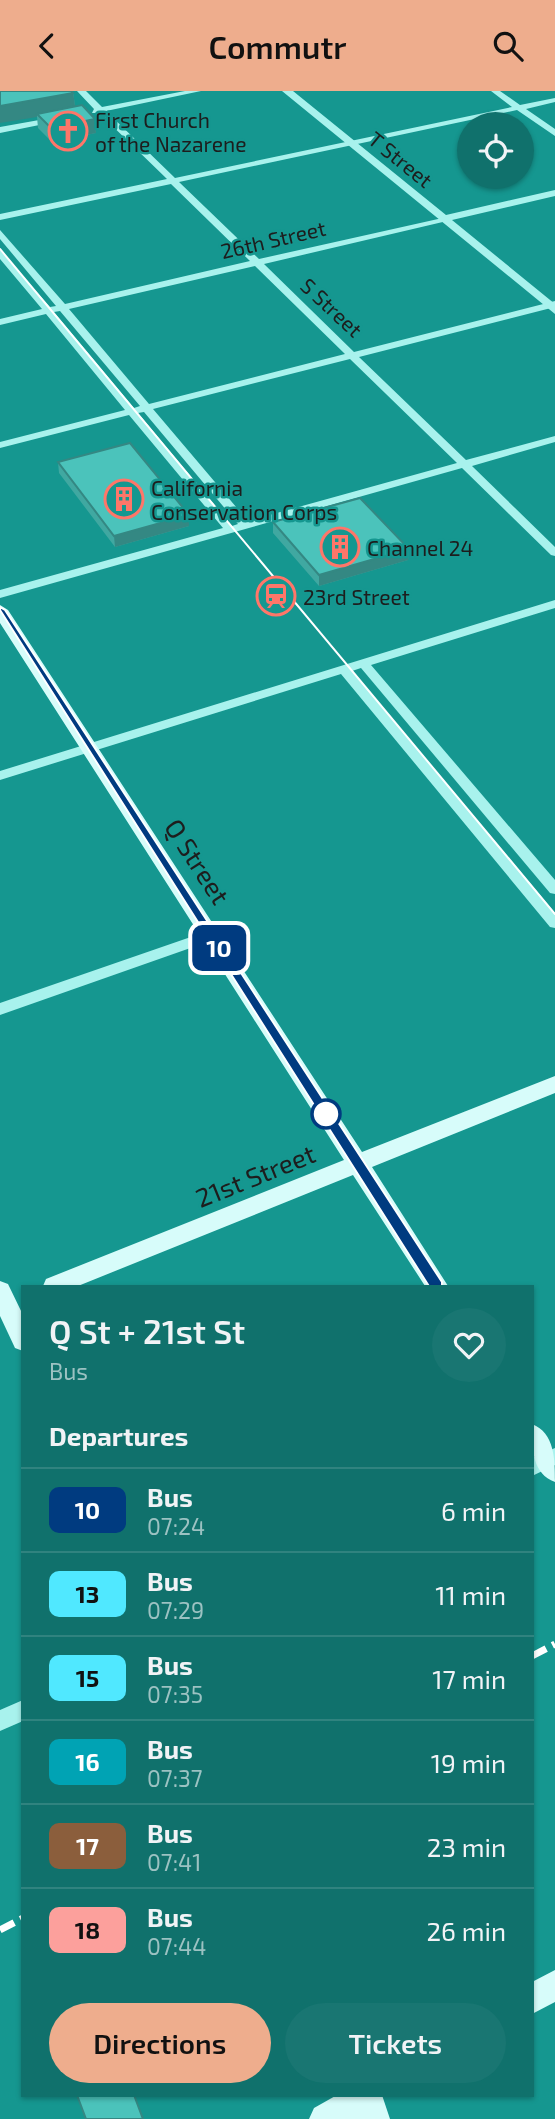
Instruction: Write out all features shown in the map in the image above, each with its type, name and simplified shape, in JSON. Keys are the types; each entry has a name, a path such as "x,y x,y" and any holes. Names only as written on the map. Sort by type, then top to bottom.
{"main road":[{"name":"Q Street","path":"0,610 436,1285"},
{"name":"21st Street","path":"56,1285 555,1084"},
{"path":"7,1301 21,1336"},
{"path":"534,1439 547,1464"},
{"path":"534,1998 555,1985"},
{"path":"325,2119 368,2101"}],"street":[{"name":"S Street","path":"80,91 355,355 555,553"},
{"path":"85,113 197,91"},
{"name":"T Street","path":"287,91 553,306"},
{"path":"495,91 555,133"},
{"path":"0,218 555,100"},
{"path":"0,130 71,116"},
{"name":"26th Street","path":"0,321 555,193"},
{"path":"0,233 246,525"},
{"path":"0,253 230,530"},
{"path":"0,446 553,306"},
{"path":"0,594 555,439"},
{"path":"0,776 555,604"},
{"path":"363,663 555,889"},
{"path":"343,669 555,923"},
{"path":"0,1009 211,935"},
{"path":"0,1721 21,1711"}],"building":[{"path":"0,91 71,91 73,93 0,106"},
{"path":"82,105 95,119 51,128 37,114"},
{"name":"California Conservation Corps","path":"130,443 189,515 114,536 58,462"},
{"name":"Channel 24","path":"360,498 409,549 319,575 273,522"},
{"path":"78,2097 135,2097 143,2119 86,2119"}],"tram line":[{"path":"0,249 555,914"}],"railway":[{"path":"534,1655 555,1644"},
{"path":"0,1930 21,1919"}],"bus line":[{"name":"10","path":"0,610 436,1285"}],"place":[{"name":"First Church of the Nazarene","path":"68,131"},
{"name":"California Conservation Corps","path":"124,499"},
{"name":"Channel 24","path":"340,547"},
{"name":"23rd Street","path":"276,596"}]}
